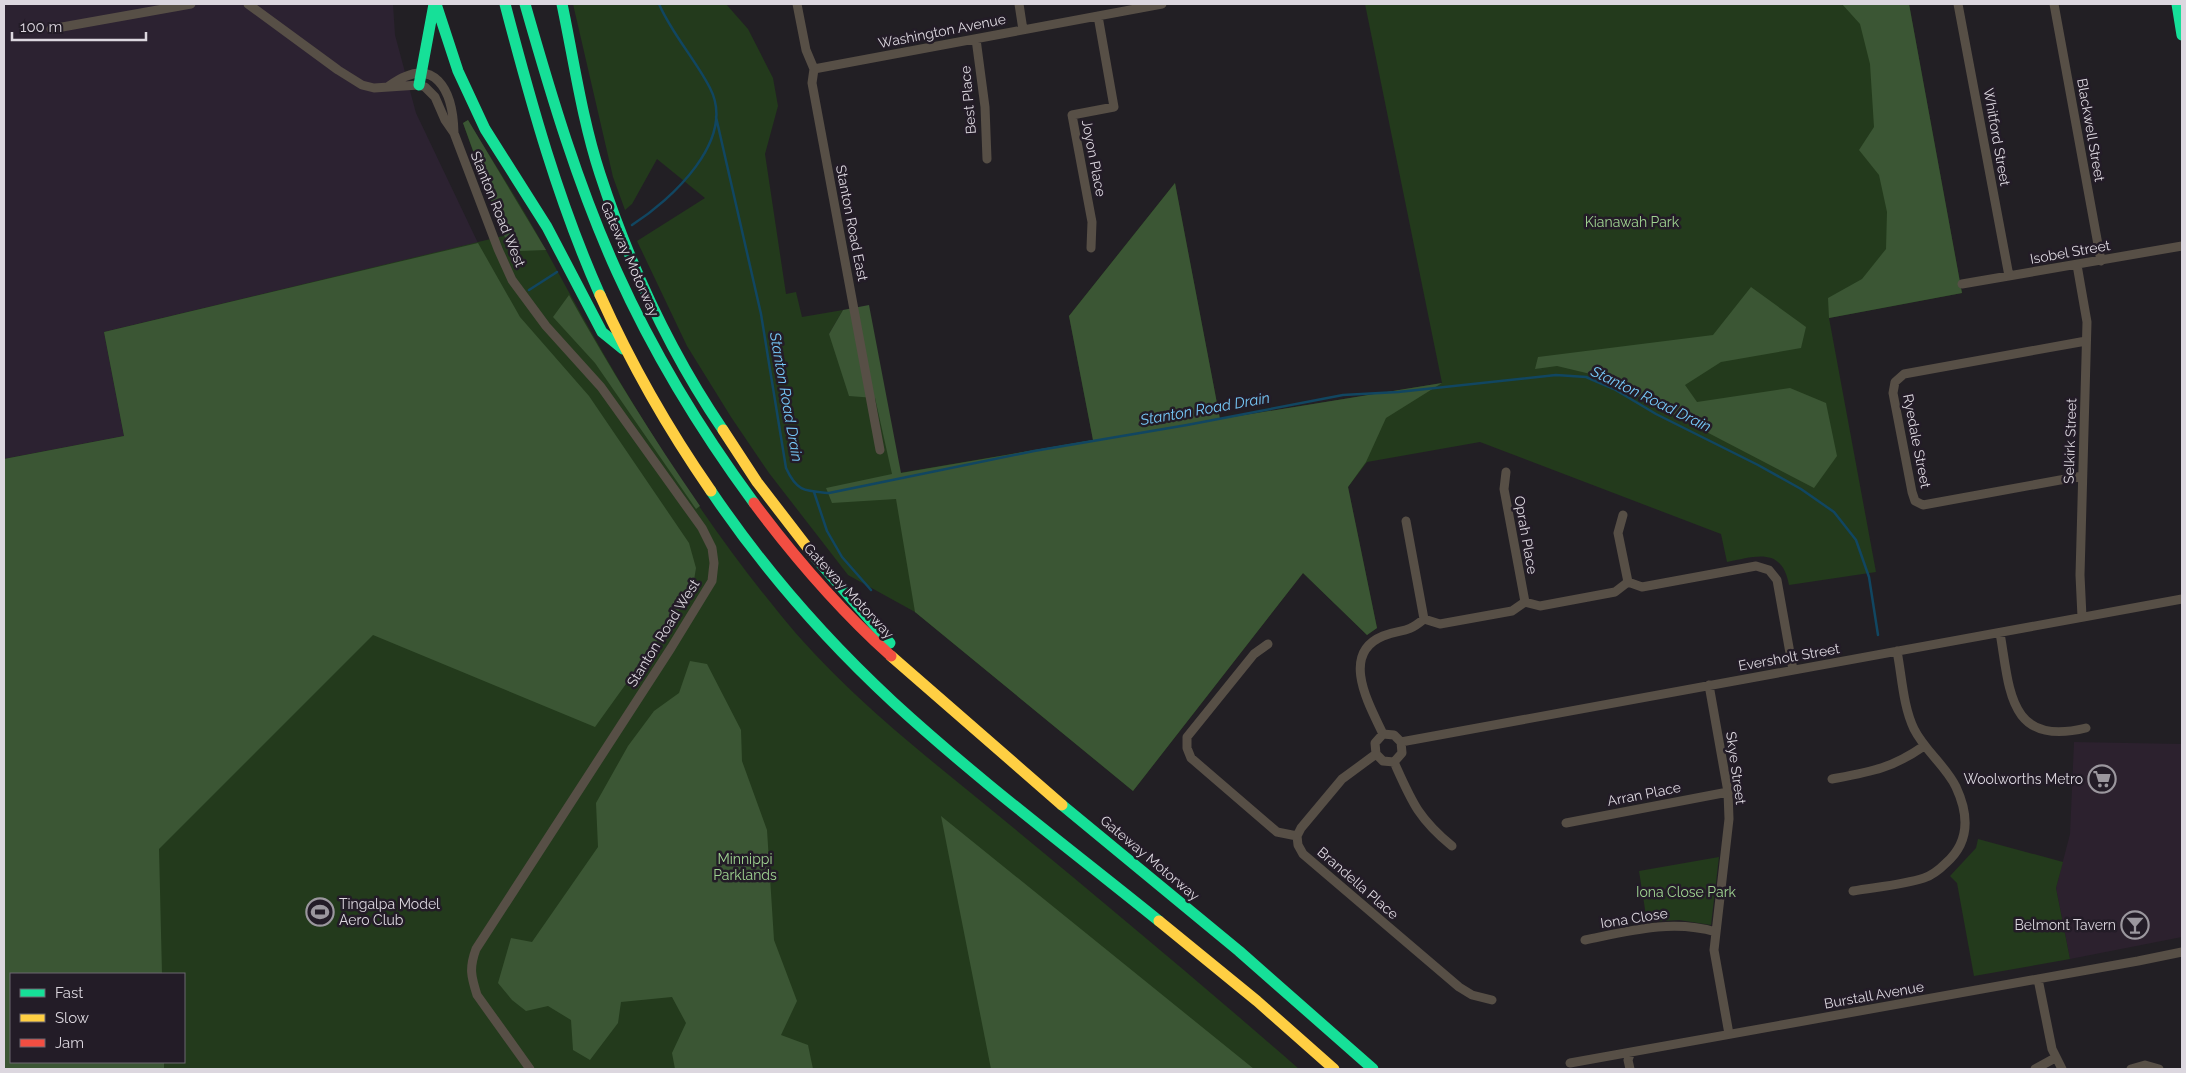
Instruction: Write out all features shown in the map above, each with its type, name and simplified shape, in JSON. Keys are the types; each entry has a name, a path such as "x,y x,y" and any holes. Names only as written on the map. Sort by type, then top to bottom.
{"main road":[{"path":"419,85 435,4"},
{"path":"435,4 458,71 485,129 547,226 602,332 624,350"},
{"path":"505,4 529,96 557,187 573,231 624,350 667,425 718,503 792,599 848,659 936,740 1182,940 1334,1069"},
{"name":"Gateway Motorway","path":"525,4 568,145 594,218 637,313 666,368 724,461 793,554 852,619 976,732 1267,974 1374,1069"},
{"path":"562,4 586,120 600,174 630,253 688,374 751,475 784,520 818,564 894,647 900,663"},
{"path":"2176,4 2182,35"}],"street":[{"path":"51,29 191,4"},
{"path":"248,4 353,81 368,87 419,85"},
{"name":"Stanton Road East","path":"797,4 806,50 814,69 812,83 880,450"},
{"path":"1018,4 1023,30"},
{"name":"Washington Avenue","path":"814,69 1162,4"},
{"name":"Whitford Street","path":"1958,4 2008,276"},
{"name":"Blackwell Street","path":"2054,4 2101,261"},
{"name":"Joyon Place","path":"1091,248 1092,222 1072,115 1114,107 1098,16"},
{"name":"Best Place","path":"976,39 984,102 987,159"},
{"path":"390,86 401,77 421,72"},
{"name":"Stanton Road West","path":"421,72 433,75 444,87 454,116 454,133"},
{"name":"Stanton Road West","path":"419,85 432,93 445,120 454,133 498,249 512,280 546,326 607,394 702,528 712,548 714,563 712,581 476,949 470,964 472,981 477,995 530,1069"},
{"name":"Isobel Street","path":"1962,284 2182,246"},
{"name":"Selkirk Street","path":"2077,265 2087,322 2080,575 2082,617"},
{"name":"Ryedale Street","path":"2082,476 1923,505 1915,501 1912,492 1893,393 1895,382 1904,374 2086,341"},
{"name":"Oprah Place","path":"1506,472 1504,489 1525,602"},
{"path":"1623,515 1618,533 1628,582"},
{"path":"1406,521 1424,619"},
{"path":"1628,582 1642,587 1756,566 1769,570 1777,580 1793,670"},
{"path":"1424,619 1440,624 1512,611 1525,602 1540,606 1615,592 1628,582"},
{"name":"Eversholt Street","path":"1401,742 2182,599"},
{"path":"1382,734 1360,682 1360,667 1363,655 1372,643 1383,636 1411,630 1424,619"},
{"path":"2000,633 2012,700 2020,715 2033,726 2049,732 2066,733 2086,728"},
{"path":"1268,644 1254,654 1188,737 1187,748 1191,758 1277,832 1297,836 1301,828 1342,779 1376,754"},
{"path":"1853,891 1925,878 1937,871 1958,850 1965,834 1964,806 1952,780 1924,746 1908,712 1897,652"},
{"name":"Skye Street","path":"1709,685 1728,792 1729,819 1714,950 1729,1034"},
{"path":"1382,734 1394,735 1401,742 1402,753 1394,762 1383,762 1376,754 1375,743 1382,734"},
{"path":"1832,779 1877,771 1892,765 1924,746"},
{"path":"1394,762 1420,815 1432,829 1452,846"},
{"name":"Arran Place","path":"1566,822 1728,792"},
{"name":"Brandella Place","path":"1297,836 1298,846 1303,854 1459,987 1472,995 1492,1000"},
{"name":"Iona Close","path":"1585,940 1657,926 1699,927 1716,932"},
{"name":"Burstall Avenue","path":"1570,1063 2182,952"},
{"path":"2038,979 2047,1028 2055,1058 2062,1069"},
{"path":"1630,1052 1628,1060 1630,1069"},
{"path":"2036,1069 2055,1058"},
{"path":"2131,1069 2145,1065 2159,1069"}],"shaded area":[{"path":"4,4 393,4 395,35 416,113 478,243 104,332 124,436 4,459"},
{"path":"2074,742 2182,744 2182,937 2070,959 2056,888 2070,834"}],"green space":[{"name":"Kianawah Park","path":"573,4 726,4 748,29 773,78 778,106 765,154 786,294 796,292 802,317 843,310 829,334 875,397 893,474 1093,440 1069,316 1175,183 1220,419 1442,383 1365,4 1909,4 1962,293 1829,318 1876,572 1789,585 1786,573 1774,559 1758,557 1727,562 1721,534 1480,442 1367,462 1348,487 1377,628 1367,635 1303,573 1133,791 915,612 848,575 769,473 731,417 687,346 637,241 705,198 657,159 632,204 625,210 613,177"},
{"path":"1842,4 1909,4 1962,293 1829,318 1828,298 1862,279 1886,249 1887,212 1879,175 1859,150 1874,127 1870,64 1860,24"},
{"name":"Minnippi Parklands","path":"468,120 538,235 599,346 654,438 746,571 805,643 860,699 919,751 1155,946 1299,1069 4,1069 4,459 124,436 104,332 503,236 463,123"},
{"path":"468,120 546,250 519,251 504,236 463,123"},
{"path":"1175,183 1220,419 1442,383 1386,418 1366,462 1348,487 1377,628 1367,635 1303,573 1133,791 915,612 896,499 832,503 826,488 892,474 875,398 849,396 829,334 843,310 869,305 901,473 1093,440 1069,316"},
{"path":"478,243 520,317 589,396 689,543 696,568 692,592 595,727 373,635 159,849 162,973 10,973 10,1063 164,1063 164,1069 4,1069 4,459 124,436 104,332"},
{"path":"1751,287 1806,327 1801,348 1721,362 1685,385 1697,402 1790,388 1826,403 1837,456 1814,488 1599,376 1557,366 1535,369 1538,357 1713,335"},
{"path":"569,295 632,402 700,506 696,509 595,363 553,317"},
{"path":"690,661 707,664 741,730 742,761 767,830 774,940 797,1001 781,1035 808,1045 813,1069 675,1069 672,1053 686,1023 672,997 621,1002 618,1023 590,1060 573,1050 571,1020 548,1006 526,1011 512,1000 498,983 511,938 532,942 598,847 596,803 628,746 654,711 679,693"},
{"path":"941,816 1254,1069 991,1069"},
{"path":"1978,839 2063,862 2056,888 2070,959 1974,976 1957,883 1950,876 1976,848"},
{"name":"Iona Close Park","path":"1719,857 1711,925 1679,920 1647,922 1639,871"}],"waterway":[{"name":"Stanton Road Drain","path":"632,225 664,200 696,167 707,148 715,128 716,108 710,88 670,26 659,4"},
{"name":"Stanton Road Drain","path":"716,117 761,314 786,468 794,482 803,489 829,493 1034,451 1187,425 1343,395 1398,392 1556,375 1586,377 1614,389 1656,414 1758,465 1801,489 1834,512 1856,540 1869,577 1878,635"},
{"path":"529,290 557,272"},
{"path":"814,492 827,531 842,557 871,590"}],"traffic: fast":[{"path":"419,85 434,4"},
{"path":"436,4 458,71 485,129 547,227 602,332 623,349"},
{"path":"505,4 535,115 558,188 600,295"},
{"path":"525,4 555,106 590,207 631,303 697,420 754,503"},
{"path":"562,4 588,132 611,207 638,274 668,338 723,430"},
{"path":"2177,4 2182,35"},
{"path":"711,491 752,548 796,602 843,653 893,702 1024,814 1159,921"},
{"path":"814,556 890,643"},
{"path":"1062,805 1239,951 1373,1069"}],"traffic: slow":[{"path":"600,295 624,346 651,396 711,491"},
{"path":"723,430 757,482 814,556"},
{"path":"891,656 1062,805"},
{"path":"1159,921 1257,1001 1334,1069"}],"traffic: jam":[{"path":"754,503 819,583 891,656"}],"place":[{"name":"Woolworths Metro","path":"2102,779"},
{"name":"Tingalpa Model Aero Club","path":"320,912"},
{"name":"Belmont Tavern","path":"2135,925"}]}
